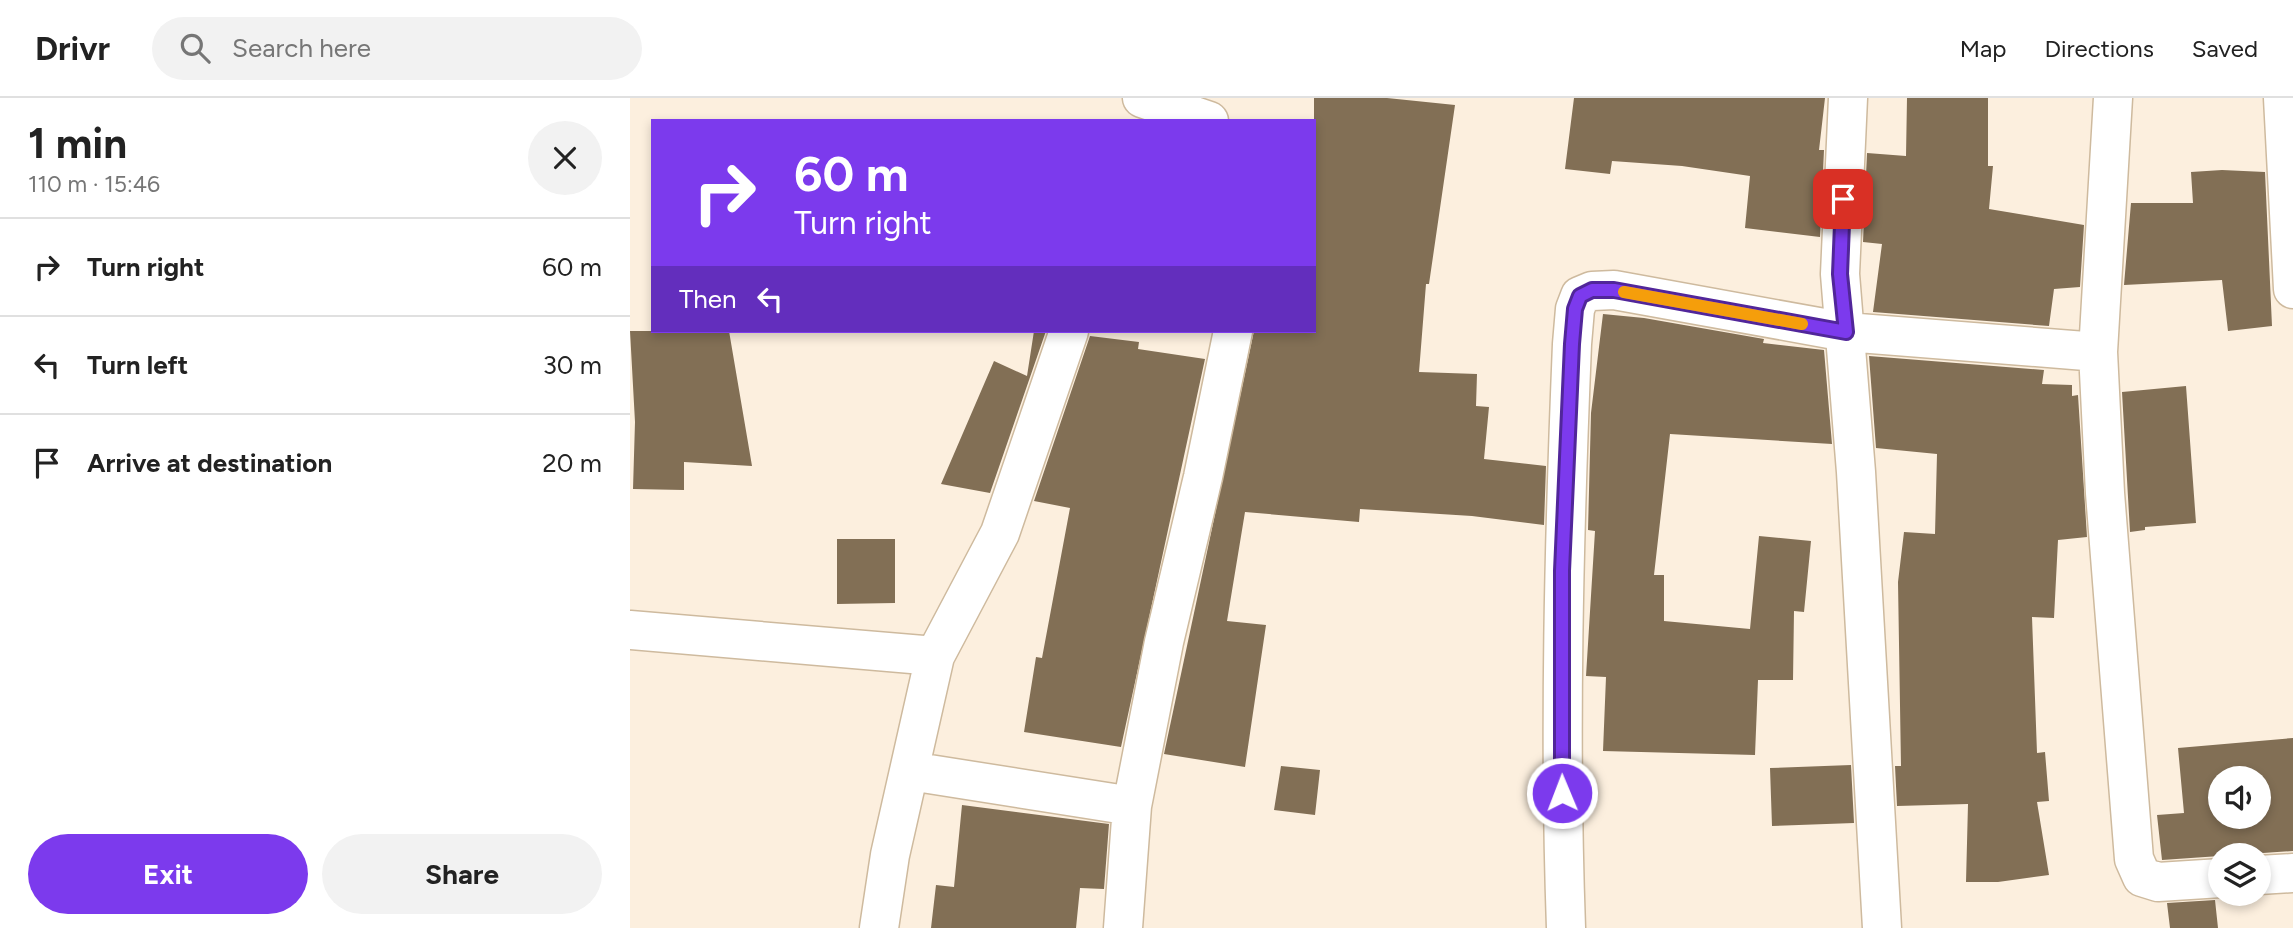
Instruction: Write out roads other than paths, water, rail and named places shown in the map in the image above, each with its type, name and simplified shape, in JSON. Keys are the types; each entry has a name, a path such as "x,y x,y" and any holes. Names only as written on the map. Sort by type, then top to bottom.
{"street":[{"path":"1133,119 1140,98 1203,119"},
{"path":"1848,98 1840,274 1846,332 1882,928"},
{"path":"2113,98 2098,352 2105,494 2134,859 2142,877 2158,882 2208,879"},
{"path":"2283,98 2293,289"},
{"path":"1566,928 1560,699 1562,571 1572,344 1575,309 1580,296 1592,290 1614,290 1846,332 2098,352"},
{"path":"879,928 890,855 935,656 1000,533 1068,333"},
{"path":"1123,928 1132,806 1164,642 1203,477 1233,333"},
{"path":"630,630 935,656"},
{"path":"910,771 1132,806"},
{"path":"2271,874 2293,873"}]}
